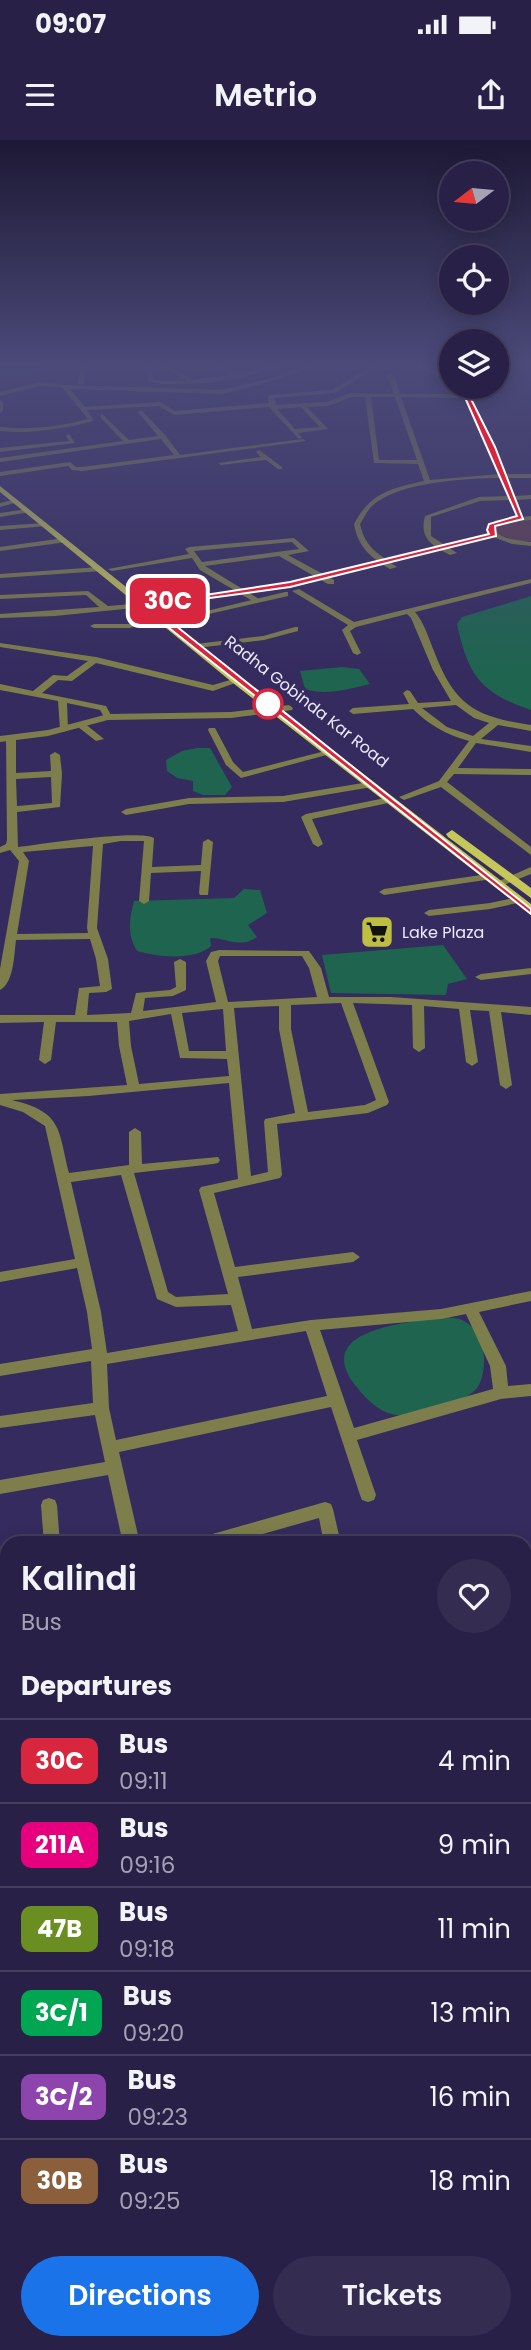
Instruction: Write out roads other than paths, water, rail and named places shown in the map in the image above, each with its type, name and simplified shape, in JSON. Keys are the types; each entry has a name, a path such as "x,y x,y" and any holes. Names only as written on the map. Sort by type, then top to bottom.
{"main road":[{"path":"0,487 99,569 149,604"},
{"path":"0,487 112,569 237,681 531,911"},
{"name":"Radha Gobinda Kar Road","path":"200,646 289,708 404,797 524,874 531,894"}],"street":[{"path":"0,474 54,466"},
{"path":"73,466 79,469 101,466"},
{"path":"422,466 428,484"},
{"path":"499,466 521,517"},
{"path":"393,567 363,547 358,536 357,524 365,509 374,500 394,491 480,476 531,477"},
{"path":"453,554 427,537 425,527 428,516 478,499 531,497"},
{"path":"0,505 16,501"},
{"path":"0,515 28,511"},
{"path":"531,518 508,519 492,525 490,530 504,540 531,544"},
{"path":"0,528 45,525"},
{"path":"0,616 106,609 242,593 321,577 494,535"},
{"path":"0,548 64,540"},
{"path":"200,564 305,551 294,540 189,549 200,564 256,601"},
{"path":"94,626 129,626 167,620 504,540"},
{"path":"280,554 331,582"},
{"path":"112,569 193,556"},
{"path":"0,576 99,569"},
{"path":"357,653 346,630 353,625 531,581"},
{"path":"296,591 353,625"},
{"path":"0,597 88,593 106,609"},
{"path":"410,612 420,623 439,676 455,703 484,719 531,728"},
{"path":"200,646 264,638 295,629"},
{"path":"0,645 96,659 214,688 237,681"},
{"path":"36,693 56,677 69,679 96,659"},
{"path":"0,696 4,687 36,693 103,708 108,717"},
{"path":"407,693 413,706 447,730 474,740 531,749"},
{"path":"62,699 64,729"},
{"path":"353,711 455,703"},
{"path":"9,849 13,809 12,776 6,739 64,729 108,717 231,715 289,708"},
{"path":"404,797 442,783 474,740 496,722"},
{"path":"81,724 99,739"},
{"path":"212,730 229,763 241,775 329,752"},
{"path":"13,809 56,807 55,755"},
{"path":"453,771 531,772"},
{"path":"12,776 57,774"},
{"path":"442,783 531,852"},
{"path":"126,813 189,801 259,801 369,785"},
{"path":"318,844 306,817 353,810 390,800"},
{"path":"9,849 121,838 149,838 144,901"},
{"path":"81,1018 83,990 106,989 102,960 92,928 99,842"},
{"path":"204,893 208,842"},
{"path":"0,988 24,861 9,849"},
{"path":"148,870 206,868"},
{"path":"384,892 493,881 524,874"},
{"path":"429,913 517,900"},
{"path":"8,941 95,936"},
{"path":"246,1181 225,1005 212,961 215,954 305,953 315,968 324,1000"},
{"path":"134,1088 125,1046 130,1017 140,995 173,993 181,988 180,962"},
{"path":"481,977 531,971"},
{"path":"0,1019 130,1017 225,1005 324,1000 418,1002 531,1011"},
{"path":"247,1336 205,1193 210,1188 275,1175 270,1122 302,1115 368,1109 383,1102 346,1000"},
{"path":"418,1002 419,1048"},
{"path":"285,1003 285,1029 302,1115"},
{"path":"464,1006 472,1062"},
{"path":"495,1009 506,1085"},
{"path":"176,1010 184,1055 232,1055"},
{"path":"45,1060 51,1018"},
{"path":"0,1098 234,1079"},
{"path":"0,1098 38,1112 51,1125 83,1262 97,1335 101,1408 130,1536"},
{"path":"135,1132 131,1169 162,1294 169,1300 176,1301 237,1299"},
{"path":"64,1178 213,1160"},
{"path":"229,1273 353,1257"},
{"path":"0,1278 83,1262"},
{"path":"0,1370 311,1325 441,1314 531,1296"},
{"path":"470,1308 498,1366 501,1393"},
{"path":"311,1325 368,1495"},
{"path":"348,1436 501,1393 531,1390"},
{"path":"112,1447 336,1400"},
{"path":"0,1422 101,1408"},
{"path":"0,1487 114,1466"},
{"path":"49,1505 51,1536"},
{"path":"230,1536 325,1509 331,1536"}],"place":[{"name":"Lake Plaza","path":"377,932"}]}
